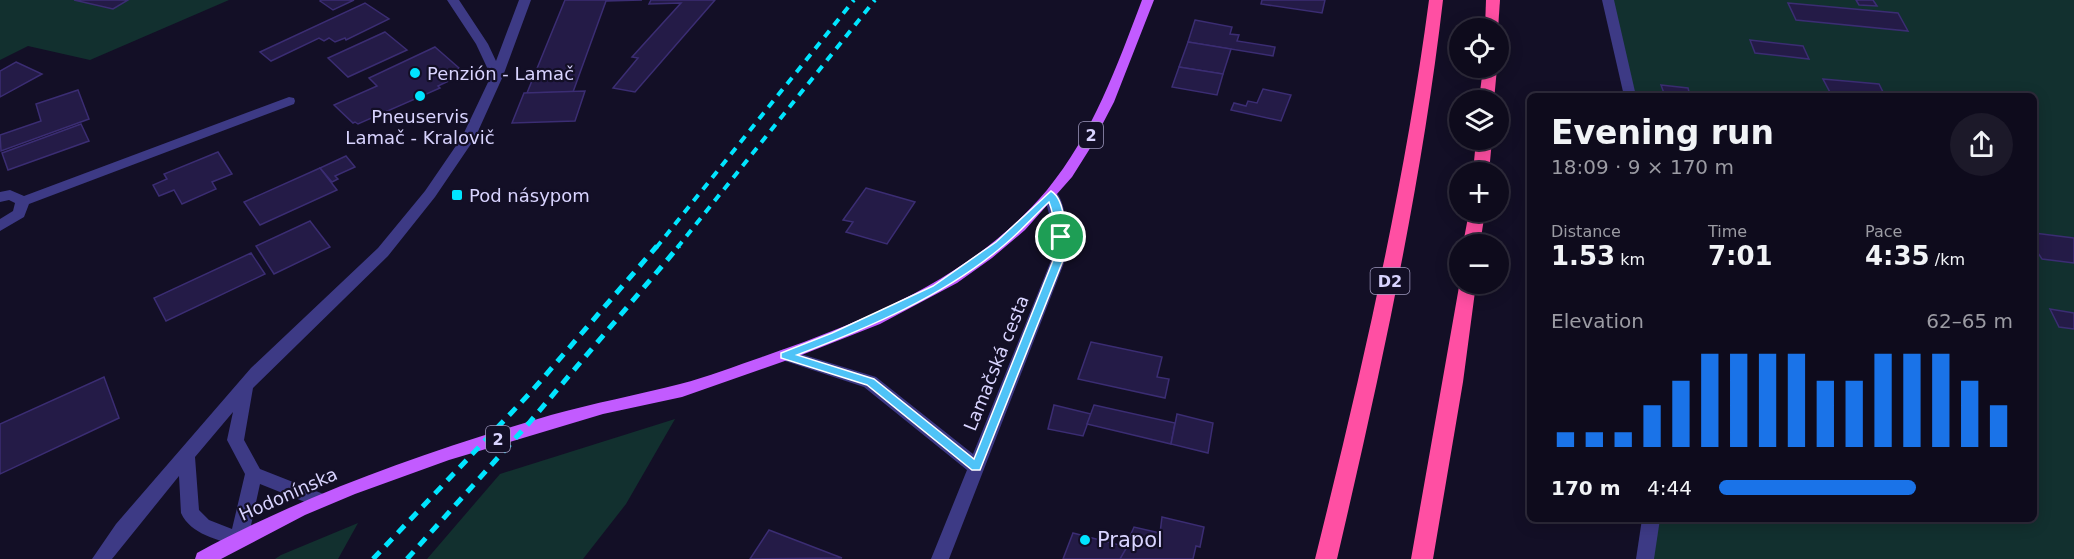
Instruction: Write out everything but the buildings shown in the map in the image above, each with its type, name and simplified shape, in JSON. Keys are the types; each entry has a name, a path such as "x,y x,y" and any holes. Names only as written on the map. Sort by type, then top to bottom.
{"highway":[{"name":"D2","path":"1326,559 1375,359 1409,188 1436,0"},
{"path":"1492,18 1493,0"},
{"path":"1422,559 1453,382 1466,294"}],"main road":[{"name":"2","path":"785,355 836,336 936,289 999,244 1051,194 1078,158 1096,127 1148,0"},
{"name":"Hodonínska","path":"204,559 239,539 320,500 391,472 606,406 682,390 785,355"}],"street":[{"path":"453,0 482,44 497,76"},
{"path":"101,559 186,454 257,372 382,252 430,194 468,138 497,76 525,0"},
{"path":"1608,0 1629,93"},
{"path":"0,197 10,195 23,201 289,101"},
{"name":"Lamačská cesta","path":"785,355 870,382 976,467 1059,258 1061,237 1059,216 1051,194"},
{"path":"0,226 19,214 23,201"},
{"path":"247,386 235,440 254,474 320,500"},
{"path":"186,454 190,513 203,526 239,539 254,474"},
{"path":"940,559 976,467"},
{"path":"1645,559 1651,522"}],"green space":[{"path":"0,0 229,0 90,60 28,46 0,60"},
{"path":"1608,0 2074,0 2074,559 1645,559 1651,522 2037,522 2037,93 1629,93"},
{"path":"675,419 626,504 583,559 427,559 500,474"},
{"path":"358,523 338,559 275,559 281,555"}],"railway":[{"path":"656,248 854,0"},
{"path":"677,248 875,0"},
{"path":"373,559 531,392 657,246"},
{"path":"407,559 529,423 679,246"}],"place":[{"name":"Penzión - Lamač","path":"415,73"},
{"name":"Pneuservis Lamač - Kralovič","path":"420,96"},
{"name":"Pod násypom","path":"457,195"},
{"name":"Prapol","path":"1085,540"}],"route":[{"path":"1051,194 1059,216 1061,237 1059,258 976,467 870,382 785,355 836,336 936,289 972,265 1020,227 1051,194"}]}
